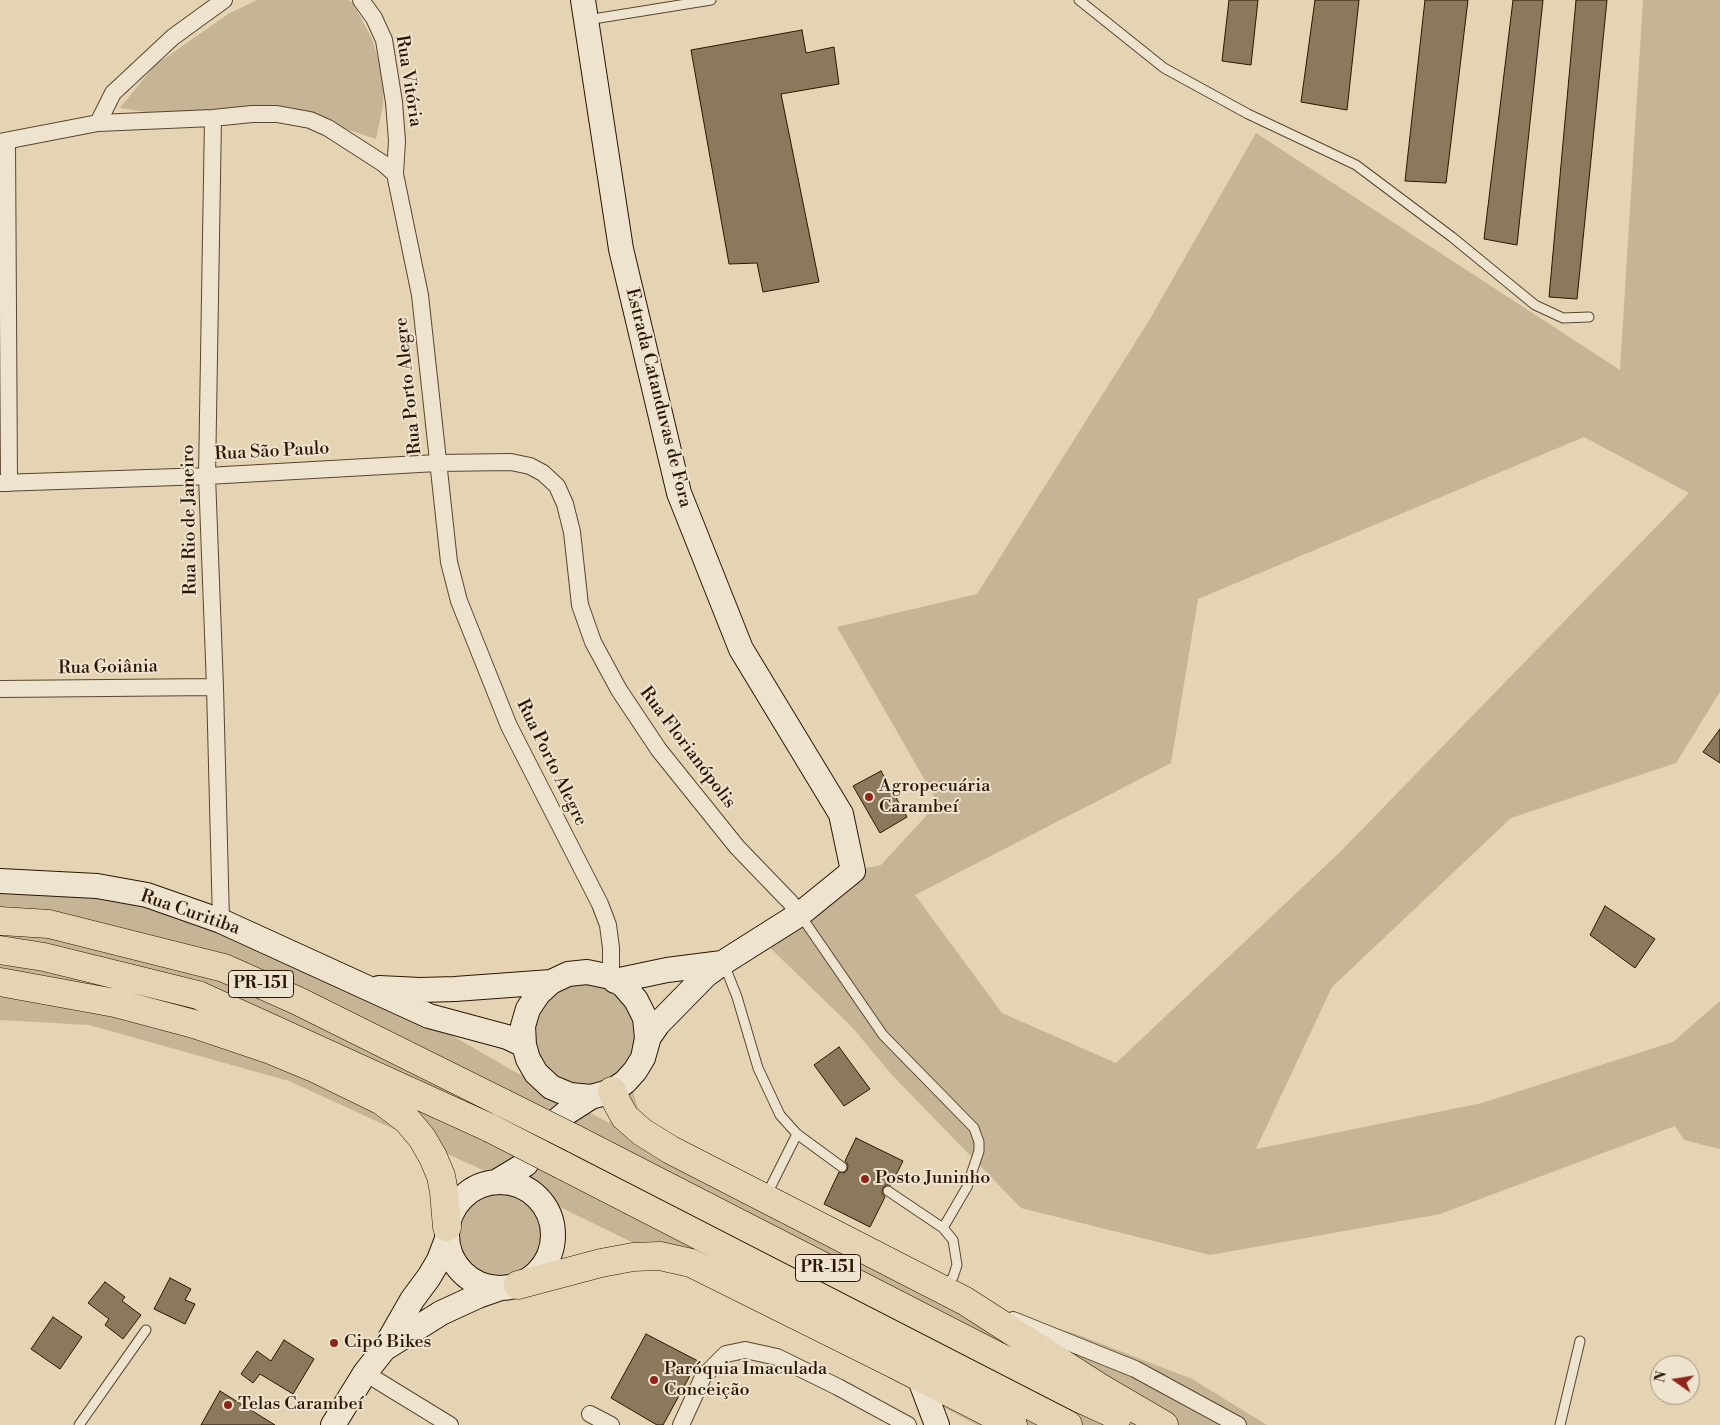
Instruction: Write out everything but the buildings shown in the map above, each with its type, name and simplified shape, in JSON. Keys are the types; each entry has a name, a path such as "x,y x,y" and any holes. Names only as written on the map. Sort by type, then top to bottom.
{"highway":[{"name":"PR-151","path":"0,921 49,924 224,968 298,1001 503,1103 1081,1399 1138,1425"},
{"name":"PR-151","path":"0,950 44,957 198,995 490,1128 1068,1425"},
{"path":"0,982 116,1002 194,1024 271,1050 312,1067 382,1101 407,1120 422,1138 434,1157 441,1176 444,1192 447,1233"},
{"path":"602,1094 617,1103 625,1117 642,1132 672,1150 954,1295 1099,1387 1164,1425"},
{"path":"510,1287 601,1263 633,1257 660,1256 683,1261 1014,1425"}],"main road":[{"name":"Estrada Catanduvas de Fora","path":"585,10 621,249 679,493 741,649 840,814 853,871 800,914 706,975 658,1024 649,1037 643,1058"},
{"name":"Rua Curitiba","path":"0,881 97,886 147,895 221,921 429,1016 507,1036 524,1045"},
{"path":"613,979 724,962"},
{"path":"496,1182 526,1164 548,1128 566,1113 625,1082 643,1058 647,1038 645,1018 636,1000 623,985 613,979 587,972 568,974 552,982 538,994 528,1009 523,1026 524,1045 528,1059 536,1073 545,1103 548,1128"},
{"path":"368,987 420,990 552,982"},
{"path":"536,1073 551,1087 570,1095 602,1094"},
{"path":"384,1349 441,1313 478,1296 510,1287 532,1277 544,1263 550,1253 553,1235 547,1211 526,1164"},
{"path":"333,1425 365,1373 384,1349 412,1300 439,1260 453,1209 465,1194 481,1185 496,1182 511,1183 533,1193 547,1211"},
{"path":"447,1233 454,1260 468,1278 488,1287 510,1287"},
{"path":"919,1377 938,1425"}],"street":[{"path":"98,123 112,93 173,37 224,0"},
{"name":"Rua Vitória","path":"361,0 374,18 384,40 398,142 395,174"},
{"path":"5,483 4,142 98,123 277,114 310,120 328,128 384,164 395,174"},
{"name":"Rua Rio de Janeiro","path":"213,118 207,476 216,687 221,921"},
{"name":"Rua Porto Alegre","path":"395,174 420,295 448,562 459,601 509,726 600,904 608,925 613,979"},
{"name":"Rua São Paulo","path":"5,483 207,476 437,463 511,462 530,466 543,473"},
{"name":"Rua Florianópolis","path":"543,473 557,486 565,504 572,532 580,605 592,642 619,690 659,750 737,847 800,914"},
{"name":"Rua Goiânia","path":"0,689 216,687"},
{"path":"954,1295 1135,1369 1238,1425"},
{"path":"681,1425 703,1377 726,1354 744,1350 777,1357 908,1425"},
{"path":"365,1373 450,1425"},
{"path":"590,1414 611,1425"}],"lane":[{"path":"585,10 711,0"},
{"path":"1078,0 1164,68 1248,114 1356,165 1452,237 1535,305 1563,318 1589,317"},
{"path":"800,914 883,1035 974,1128 980,1142 980,1151 967,1187 943,1228"},
{"path":"724,962 737,997 758,1068 780,1115 797,1134 842,1167"},
{"path":"765,1198 797,1134"},
{"path":"888,1191 943,1228 953,1240 957,1265 954,1277 954,1295"},
{"path":"79,1425 146,1330"},
{"path":"1560,1425 1580,1342"}],"shaded area":[{"path":"257,0 348,0 353,3 372,39 384,79 383,105 376,139 328,123 159,114 120,108 154,66 228,14"},
{"path":"1643,0 1720,0 1720,692 1676,763 1511,818 1332,987 1256,1149 1482,1103 1673,1042 1720,1001 1720,1149 1684,1140 1675,1126 1440,1214 1210,1255 1021,1208 892,1075 851,1026 765,943 853,871 881,865 938,803 837,627 977,594 1150,319 1256,133 1620,370","holes":["1584,437 1689,493 1340,852 1116,1063 1002,1013 915,895 1171,763 1198,599"]},
{"path":"0,881 97,886 368,987 517,1073 609,1123 631,1086 639,1112 648,1125 965,1301 1076,1334 1192,1379 1267,1425 977,1425 660,1256 511,1183 289,1081 89,1025 0,1020"},
{"path":"608,980 644,1023 626,1079 566,1092 529,1058 538,997 553,984"},
{"path":"500,1185 519,1188 535,1199 546,1215 549,1234 546,1253 535,1269 519,1280 500,1283 481,1280 465,1269 454,1253 451,1234 454,1215 465,1199 481,1188"}],"place":[{"name":"Agropecuária Carambeí","path":"869,797"},
{"name":"Posto Juninho","path":"865,1179"},
{"name":"Cipó Bikes","path":"334,1343"},
{"name":"Paróquia Imaculada Conceição","path":"654,1380"},
{"name":"Telas Carambeí","path":"228,1405"}]}
